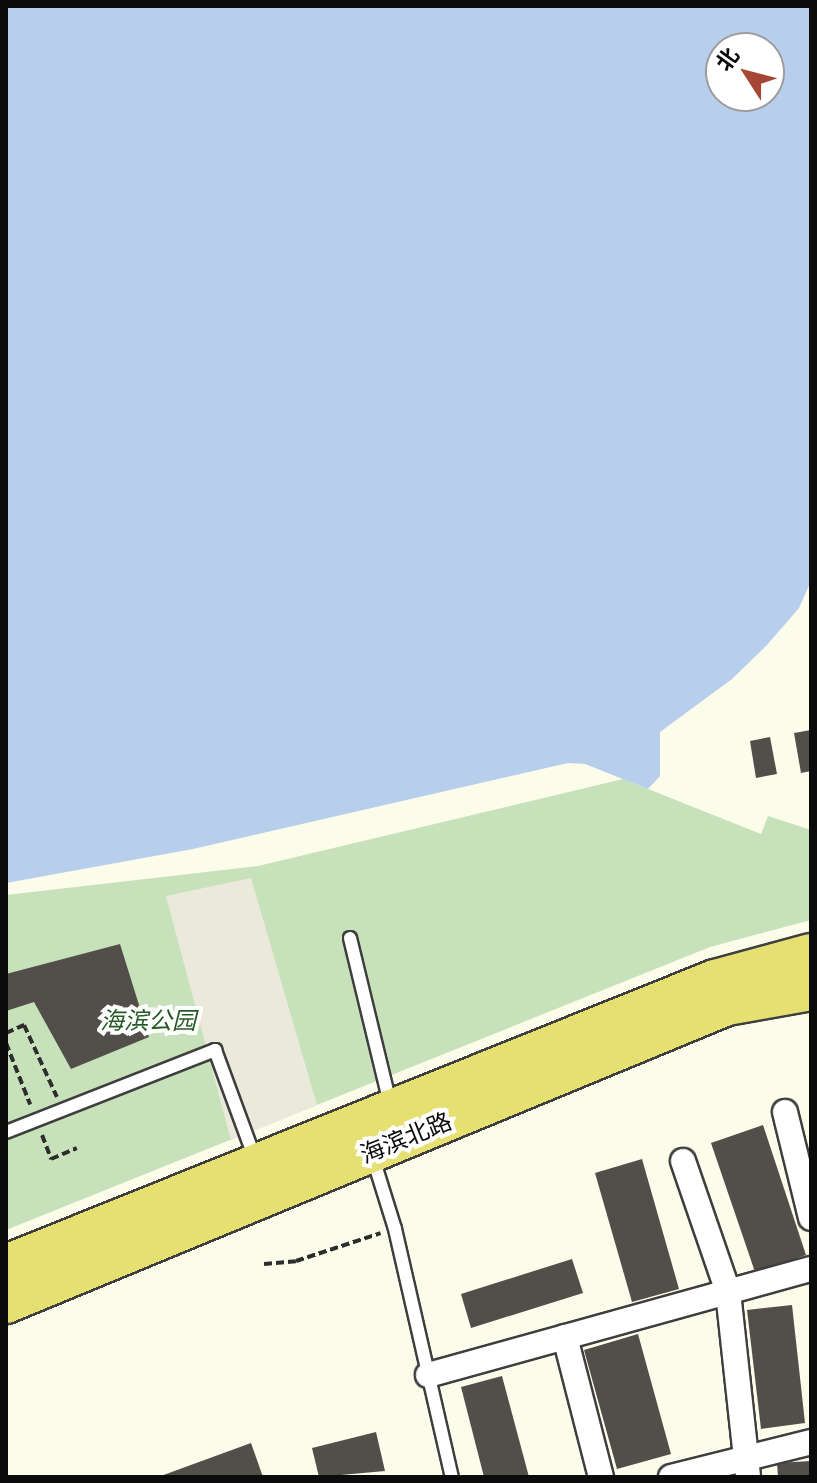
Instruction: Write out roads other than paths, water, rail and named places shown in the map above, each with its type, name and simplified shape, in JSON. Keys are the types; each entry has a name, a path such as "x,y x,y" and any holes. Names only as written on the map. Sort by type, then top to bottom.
{"main road":[{"name":"海滨北路","path":"6,1265 715,980 811,954"},
{"name":"海滨北路","path":"6,1303 727,1005 811,990"}],"street":[{"path":"785,1112 811,1218"},
{"path":"683,1161 728,1292 747,1467"},
{"path":"428,1375 811,1269"},
{"path":"565,1337 601,1477"},
{"path":"671,1477 747,1467 811,1442"}],"lane":[{"path":"350,938 391,1110"},
{"path":"6,1132 215,1050 256,1164"},
{"path":"371,1152 395,1229 452,1477"}],"water":[{"path":"6,6 811,6 811,581 799,608 732,679 660,732 660,776 648,789 585,764 568,763 193,849 6,883"}],"park label":[{"name":"海滨公园","path":"148,1021"}]}
